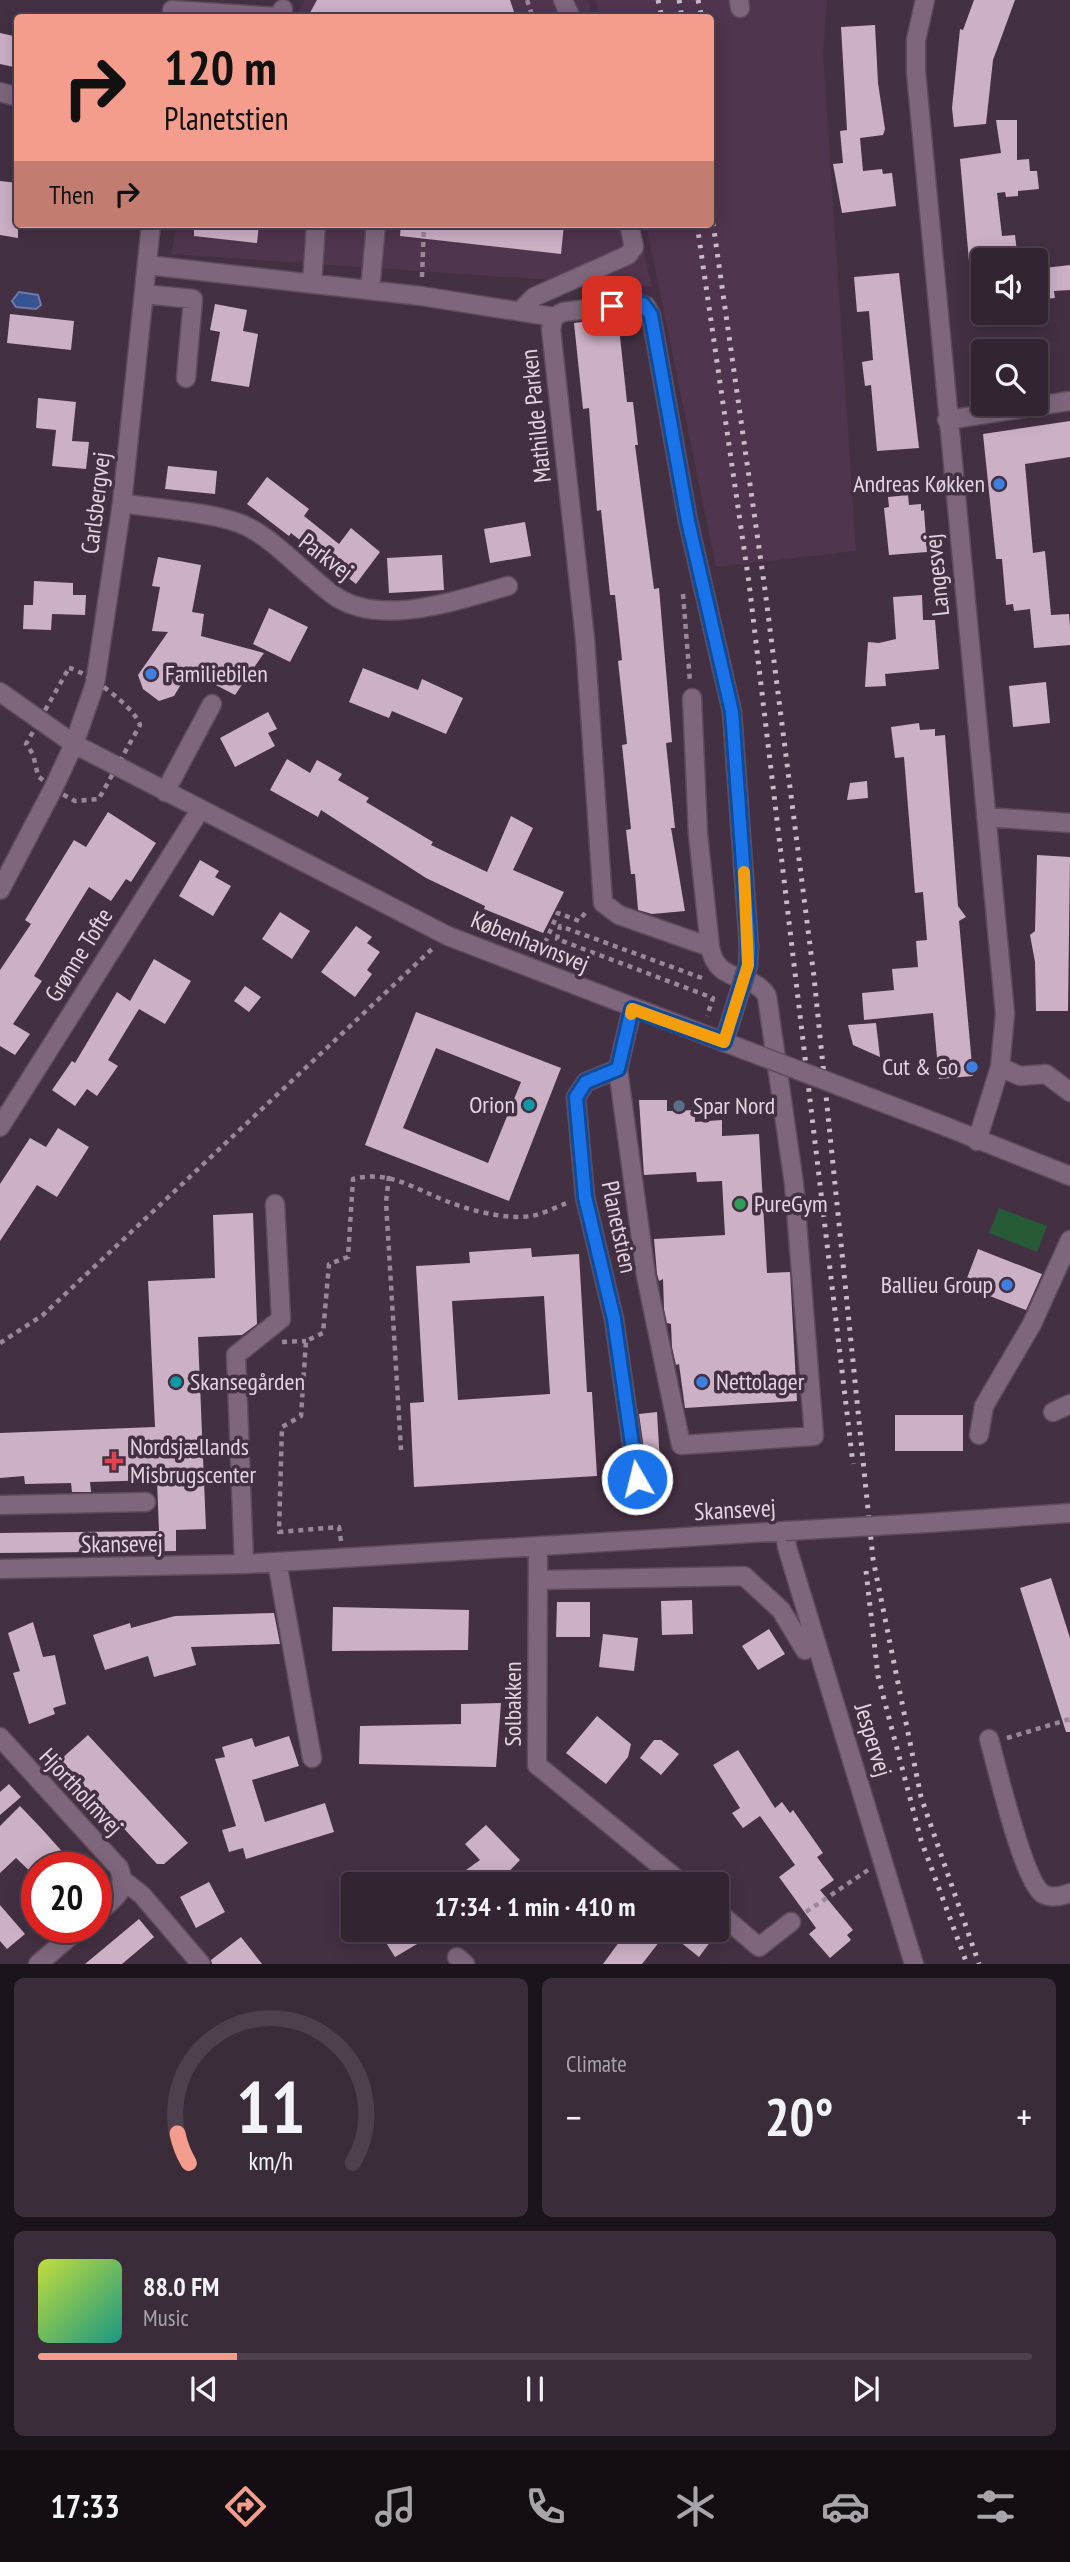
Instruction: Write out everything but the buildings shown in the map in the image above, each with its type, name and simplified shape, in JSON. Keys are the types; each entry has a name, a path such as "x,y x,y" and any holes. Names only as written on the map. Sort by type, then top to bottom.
{"street":[{"name":"Langesvej","path":"925,0 916,40 916,72 1005,1014 1000,1067 977,1141"},
{"path":"172,9 238,14"},
{"path":"280,14 284,9"},
{"name":"Carlsbergvej","path":"0,890 74,744 95,684 122,503 151,228"},
{"path":"312,285 316,228"},
{"path":"370,290 376,228"},
{"path":"521,310 534,297 628,255 634,247 630,228"},
{"path":"147,265 421,296 554,317"},
{"path":"144,293 193,299 186,378"},
{"name":"Mathilde Parken","path":"710,947 619,915 603,903 585,639 551,329 554,317 563,312 636,303 646,306 651,315 688,521 732,712 749,946 748,965 724,1042"},
{"path":"947,420 1070,401"},
{"name":"Parkvej","path":"122,503 226,520 248,527 334,596 366,609 429,607 508,586"},
{"name":"Københavnsvej","path":"0,692 74,744 448,936 1070,1176"},
{"path":"632,1009 618,1069 646,1276 681,1445 814,1436 794,1184 767,996 762,989 719,969 710,947 698,834 692,698"},
{"path":"165,792 212,704"},
{"name":"Grønne Tofte","path":"0,1127 200,810"},
{"path":"986,817 1070,823"},
{"path":"1000,1067 1020,1076 1046,1074 1070,1092"},
{"name":"Planetstien","path":"618,1069 586,1082 576,1097 585,1197 614,1319 637,1479"},
{"path":"244,1564 236,1355 281,1319 275,1204"},
{"path":"979,1435 984,1406 1032,1324 1070,1240"},
{"path":"0,1505 146,1502"},
{"name":"Skansevej","path":"0,1569 244,1564 1070,1513"},
{"name":"Jespervej","path":"785,1531 787,1547 914,1964"},
{"name":"Solbakken","path":"538,1546 537,1765 668,1872"},
{"path":"276,1562 312,1758"},
{"path":"538,1580 744,1577 780,1610 805,1650"},
{"name":"Hjortholmvej","path":"0,1737 118,1868 124,1881 142,1895 201,1964"},
{"path":"989,1741 1028,1874 1043,1893 1053,1897 1070,1893"},
{"path":"112,1901 120,1894 124,1881"},
{"path":"729,1921 760,1947 791,1922"},
{"path":"38,1964 62,1943"}],"path":[{"path":"421,296 425,228"},
{"path":"682,589 692,698"},
{"path":"545,939 558,912 579,921"},
{"path":"701,1033 713,999 557,939 559,926 703,979"},
{"path":"0,1343 43,1315 448,936"},
{"path":"342,1558 340,1527 279,1532 282,1427 301,1416 306,1341 323,1333 329,1264 348,1257 353,1179 370,1175 389,1176 449,1202 510,1216 531,1216 585,1197"},
{"path":"389,1176 386,1202 401,1450"},
{"path":"989,1741 1070,1719"},
{"path":"791,1922 883,1860"}],"shaded area":[{"path":"305,0 588,0 593,14 296,14"},
{"path":"595,0 827,0 823,53 856,551 716,567 647,228 714,228 714,14 599,14"},
{"path":"176,228 638,228 652,287 171,254"}],"green space":[{"path":"999,1208 1047,1226 1037,1252 989,1233"}],"water":[{"path":"19,292 38,295 41,305 36,309 16,307 12,301"}],"railway":[{"path":"658,0 661,14"},
{"path":"679,0 681,14"},
{"path":"698,0 701,14"},
{"path":"698,228 749,583 853,1464"},
{"path":"714,228 765,590 814,977 873,1559 921,1797 979,1964"},
{"path":"866,1571 878,1676 921,1840 967,1964"}],"slow traffic":[{"path":"631,1014 632,1009 724,1042 748,965 744,872"}],"place":[{"name":"Andreas Køkken","path":"999,484"},
{"name":"Familiebilen","path":"151,674"},
{"name":"Cut & Go","path":"972,1067"},
{"name":"Orion","path":"529,1105"},
{"name":"Spar Nord","path":"679,1106"},
{"name":"PureGym","path":"740,1204"},
{"name":"Ballieu Group","path":"1007,1285"},
{"name":"Skansegården","path":"176,1382"},
{"name":"Nettolager","path":"702,1382"},
{"name":"Nordsjællands Misbrugscenter","path":"114,1461"}],"route":[{"path":"612,306 643,304 651,315 688,521 732,712 749,946 748,965 724,1042 632,1009 618,1069 586,1082 576,1097 585,1197 614,1319 637,1479"}]}
